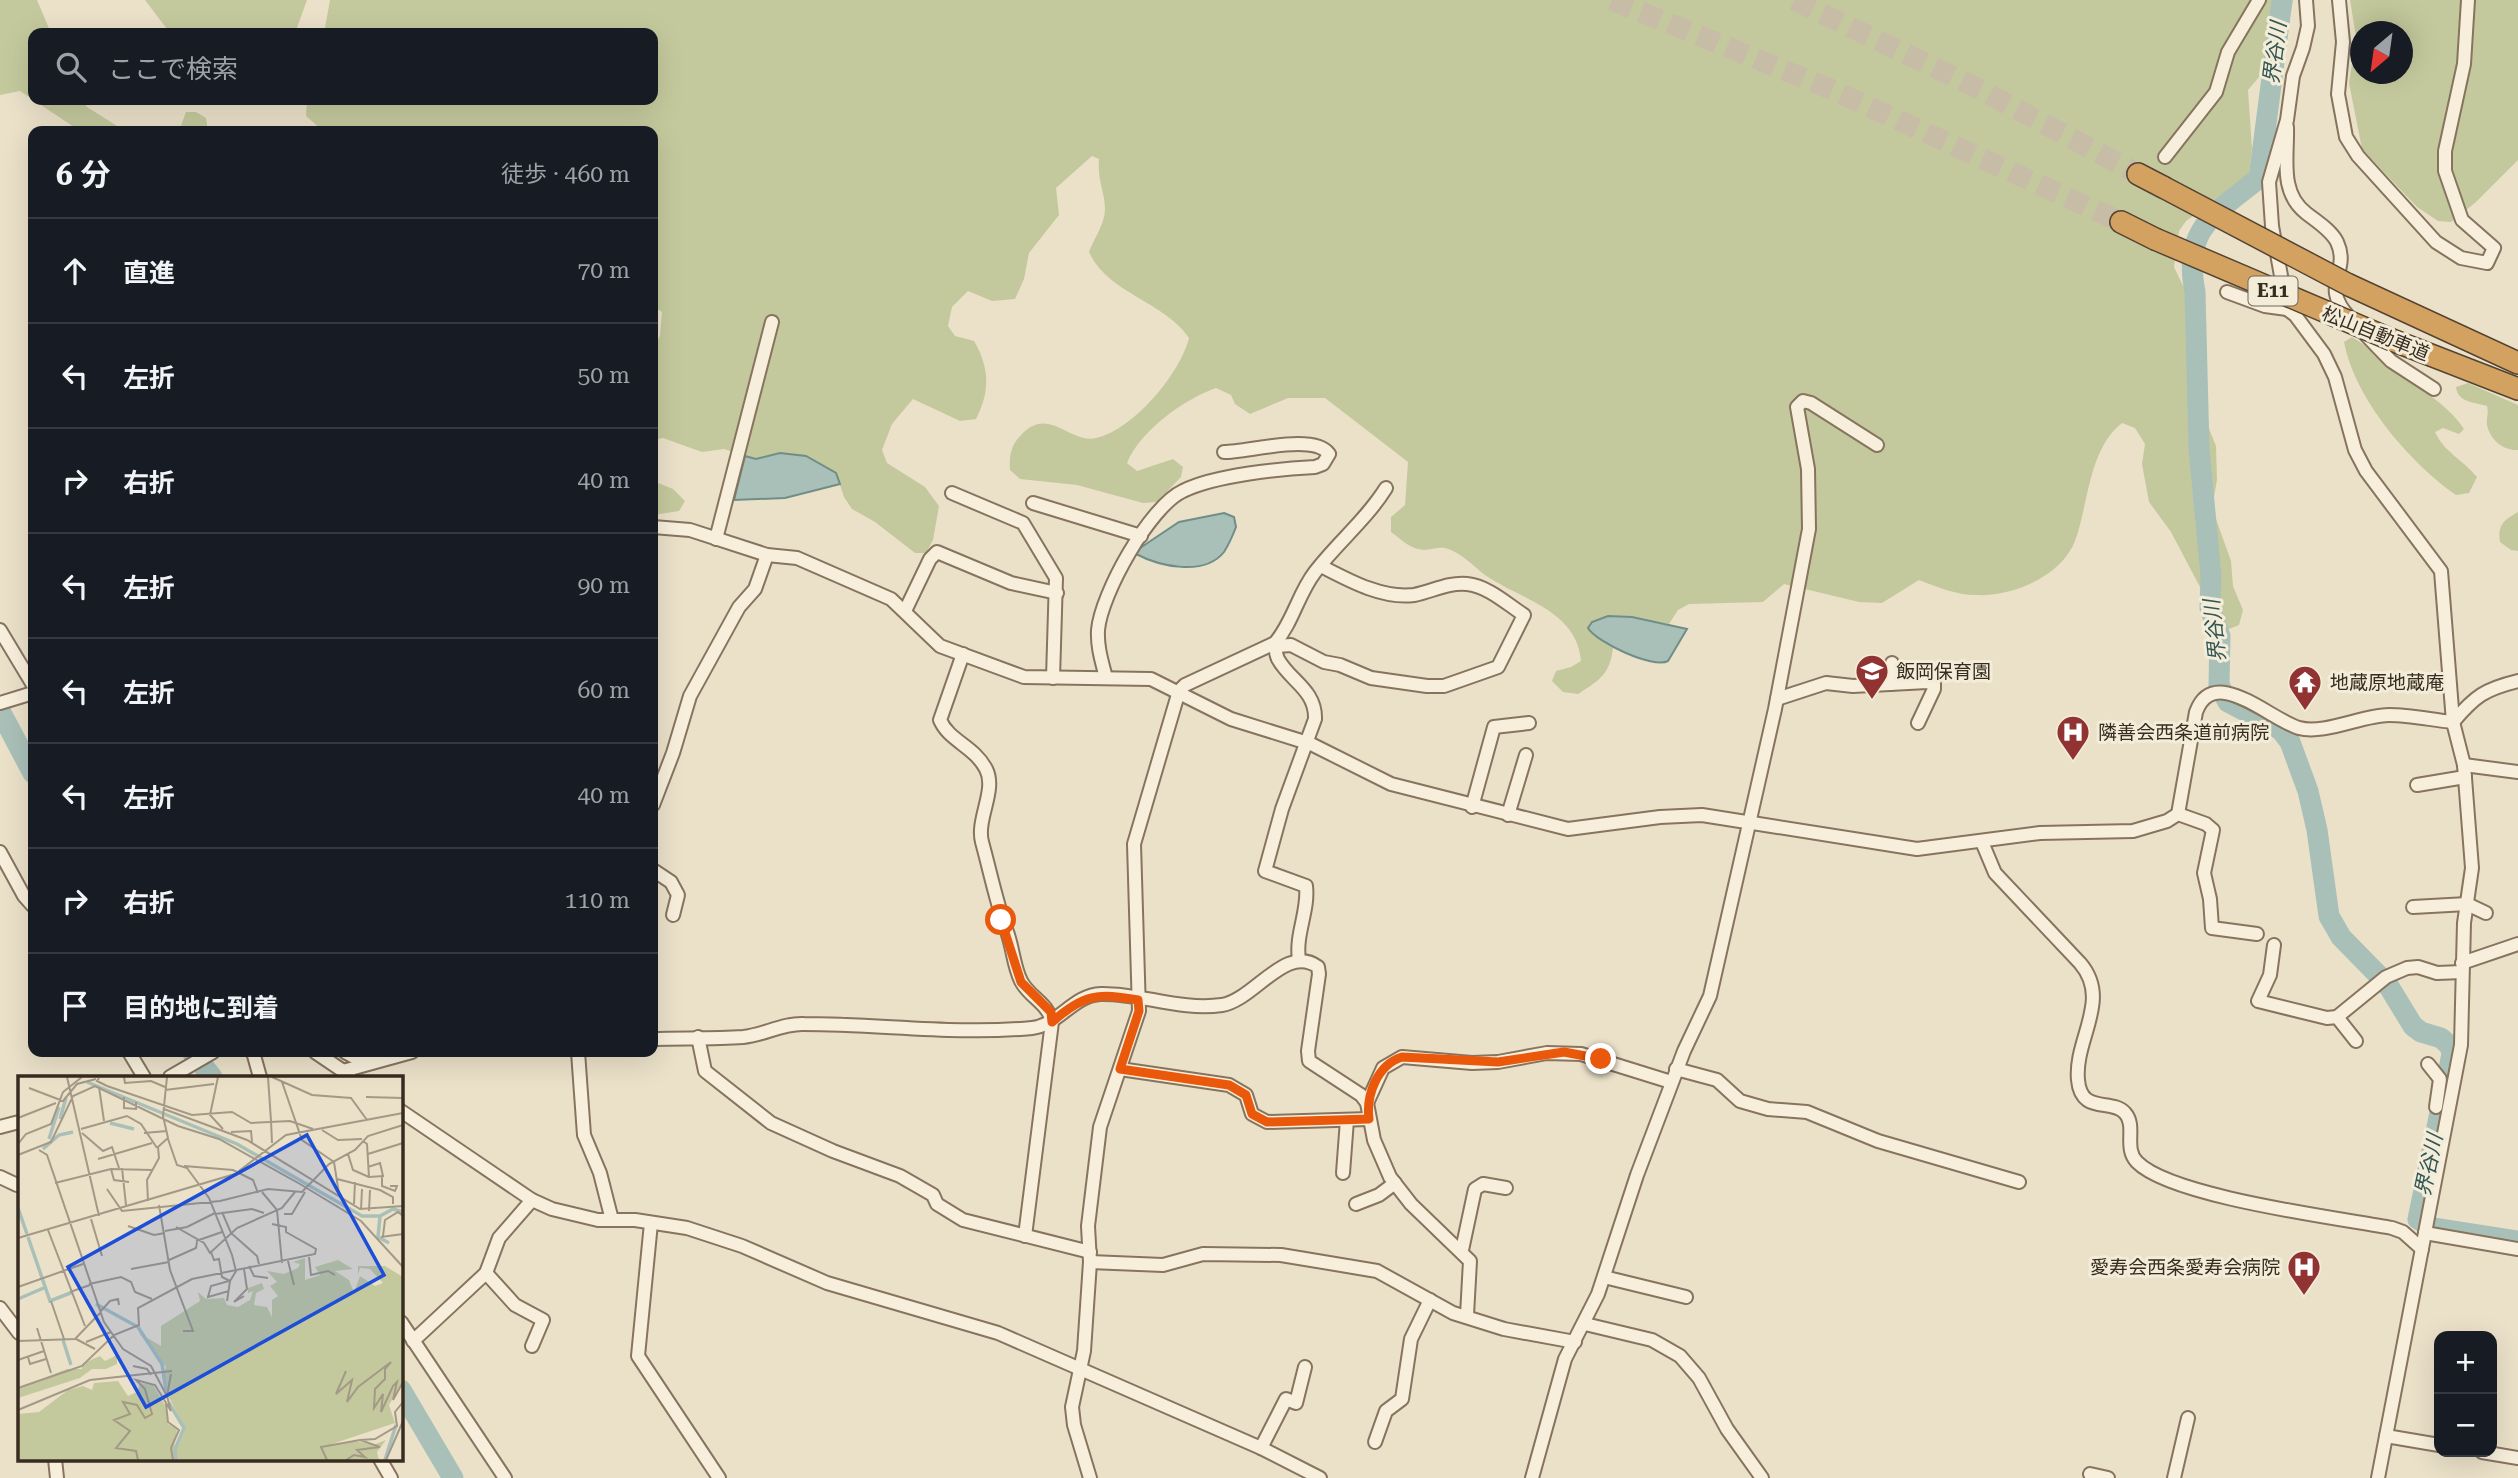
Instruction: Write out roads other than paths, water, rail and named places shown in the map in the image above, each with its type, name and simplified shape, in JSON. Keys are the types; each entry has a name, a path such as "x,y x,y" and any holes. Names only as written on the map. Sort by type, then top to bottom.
{"highway":[{"name":"松山自動車道","path":"2138,174 2349,285 2518,363"},
{"name":"松山自動車道","path":"2121,222 2392,341 2518,388"}],"street":[{"path":"2165,157 2216,92 2228,51 2259,0"},
{"path":"2306,0 2308,26 2293,76 2287,120 2286,178 2290,194 2300,209 2329,231 2337,243 2340,255 2334,296 2338,305 2391,360 2434,389"},
{"path":"2339,0 2343,32 2338,94 2346,137 2358,156 2448,252 2477,263 2487,263 2494,248 2462,220 2444,162 2461,85 2468,0"},
{"path":"2287,120 2269,182 2272,226 2287,309"},
{"path":"2227,292 2265,306 2287,309 2295,315 2324,354 2335,377 2355,450 2366,471 2441,571 2453,722 2464,771 2472,868 2462,968 2462,1032 2436,1107"},
{"path":"716,538 772,322"},
{"path":"1532,1478 1565,1359 1585,1324 1604,1277 1637,1175 1674,1076 1710,996 1777,699 1809,529 1808,470 1797,407 1803,401 1811,403 1877,445"},
{"path":"1106,678 1098,645 1102,608 1119,571 1141,536 1180,492 1247,475 1315,467 1323,464 1329,454 1315,444 1302,443 1224,452"},
{"path":"1299,960 1297,945 1307,895 1306,886 1265,871 1315,708 1310,694 1278,659 1276,644 1308,583 1376,504 1386,488"},
{"path":"952,493 1023,523 1056,578 1053,678"},
{"path":"1033,503 1141,536"},
{"path":"658,527 690,530 767,555 797,558 891,599 940,646 1024,677 1151,679 1231,719 1306,742 1391,785 1568,829 1692,815 1917,849 2040,833 2133,831 2167,821 2178,814 2196,712 2201,699 2208,693 2230,692 2283,721 2307,730 2389,715 2453,722"},
{"path":"905,611 930,559 937,552 1011,583 1057,593"},
{"path":"658,792 690,696 740,607 755,589 764,571 767,555"},
{"path":"1090,1478 1074,1425 1072,1408 1080,1368 1090,1257 1088,1226 1100,1127 1139,1011 1134,844 1179,691 1185,685 1276,644 1291,645 1324,662 1340,665 1371,678 1444,686 1498,667 1524,615 1483,588 1466,584 1413,595 1395,594 1370,588 1321,566"},
{"path":"0,630 28,687"},
{"path":"963,654 940,720 945,733 974,751 987,770 989,783 981,838 995,883 998,909 1021,982 1051,1012 1052,1022 1025,1236"},
{"path":"1891,684 1892,663"},
{"path":"2453,722 2482,693 2518,681"},
{"path":"1777,699 1826,683 1934,684 1918,723"},
{"path":"0,703 28,692"},
{"path":"1472,807 1494,727 1529,723"},
{"path":"1508,815 1526,755"},
{"path":"2417,785 2464,771 2518,772"},
{"path":"2178,814 2206,824 2213,830 2204,873 2210,899 2212,928 2257,934"},
{"path":"1982,842 1995,873 2080,963 2090,979 2094,991 2092,1011 2078,1080 2087,1099 2096,1105 2118,1108 2126,1113 2130,1124 2130,1150 2135,1160 2173,1183 2392,1228 2403,1232 2422,1249"},
{"path":"0,852 28,900"},
{"path":"658,873 671,882 678,895 673,915"},
{"path":"2413,908 2467,904 2486,913"},
{"path":"2274,945 2270,975 2258,1001 2320,1017 2337,1017 2383,980 2407,968 2418,967 2437,973 2462,968 2518,944"},
{"path":"658,1039 743,1037 803,1024 977,1032 1035,1028 1052,1022 1073,1005 1101,994 1160,1003 1224,1005 1245,996 1278,971 1299,960 1308,960 1318,967 1320,974 1309,1061 1342,1081 1367,1103"},
{"path":"2337,1017 2356,1041"},
{"path":"698,1037 705,1071 761,1118 834,1152 900,1176 933,1195 937,1204 963,1220 1090,1257 1163,1265 1203,1254 1281,1255 1377,1271 1453,1313 1467,1315 1504,1329 1575,1342"},
{"path":"1467,1315 1472,1271 1470,1261 1462,1250 1411,1204 1395,1183 1374,1140 1367,1103 1383,1068 1402,1057 1485,1063 1547,1053 1581,1054 1674,1076 1717,1080 1740,1101 1769,1109 1785,1108 1807,1112 1878,1141 2019,1182"},
{"path":"132,1057 143,1076"},
{"path":"172,1076 204,1057"},
{"path":"254,1057 260,1076"},
{"path":"322,1057 348,1074 397,1057"},
{"path":"578,1057 584,1135 600,1173 612,1220"},
{"path":"2428,1064 2447,1080"},
{"path":"1120,1069 1229,1085 1246,1095 1252,1114 1267,1122 1369,1119"},
{"path":"2378,1478 2426,1227 2447,1080"},
{"path":"402,1112 532,1200 552,1209 612,1220 687,1228 731,1242 827,1283 999,1333 1261,1448 1320,1478"},
{"path":"1343,1172 1348,1120"},
{"path":"0,1127 18,1122"},
{"path":"0,1177 17,1185"},
{"path":"1356,1203 1379,1195 1395,1183"},
{"path":"1462,1250 1475,1189 1483,1184 1506,1188"},
{"path":"413,1341 486,1273 499,1238 532,1200"},
{"path":"651,1223 638,1356 719,1478"},
{"path":"2426,1227 2518,1249"},
{"path":"486,1273 515,1305 543,1320 532,1346"},
{"path":"1604,1277 1686,1297"},
{"path":"1375,1442 1386,1411 1402,1399 1411,1339 1430,1300"},
{"path":"0,1308 18,1332"},
{"path":"402,1324 505,1478"},
{"path":"1585,1324 1652,1340 1680,1356 1699,1378 1727,1429 1762,1478"},
{"path":"1261,1448 1286,1399 1296,1403 1306,1367"},
{"path":"2174,1478 2188,1418"},
{"path":"2386,1436 2434,1444"},
{"path":"2497,1454 2518,1458"},
{"path":"55,1460 57,1478"},
{"path":"381,1460 390,1478"},
{"path":"2090,1474 2108,1478"}],"water":[{"path":"780,453 806,456 836,473 840,484 785,498 734,500 745,456 756,459"},
{"path":"1224,513 1234,517 1236,527 1224,552 1205,565 1181,567 1136,554 1137,550 1179,522"},
{"path":"1608,616 1632,617 1687,629 1668,661 1650,661 1613,647 1588,628 1592,622"}],"waterway":[{"name":"界谷川","path":"2282,0 2259,178 2206,224 2193,252 2199,449 2211,576 2210,608 2220,636 2219,685 2228,702 2281,730 2290,742 2308,791 2317,830 2329,916 2341,937 2388,985 2413,1026 2421,1032 2441,1038 2450,1046 2452,1054 2418,1219 2433,1228 2518,1241"},
{"path":"0,711 28,764"},
{"path":"196,1057 211,1076"},
{"path":"402,1392 453,1478"}],"tunnel":[{"path":"1612,0 1828,88 2121,222"},
{"path":"1794,0 1981,90 2138,174"}],"place":[{"name":"飯岡保育園","path":"1872,701"},
{"name":"地蔵原地蔵庵","path":"2305,712"},
{"name":"隣善会西条道前病院","path":"2073,762"},
{"name":"愛寿会西条愛寿会病院","path":"2304,1297"}]}
